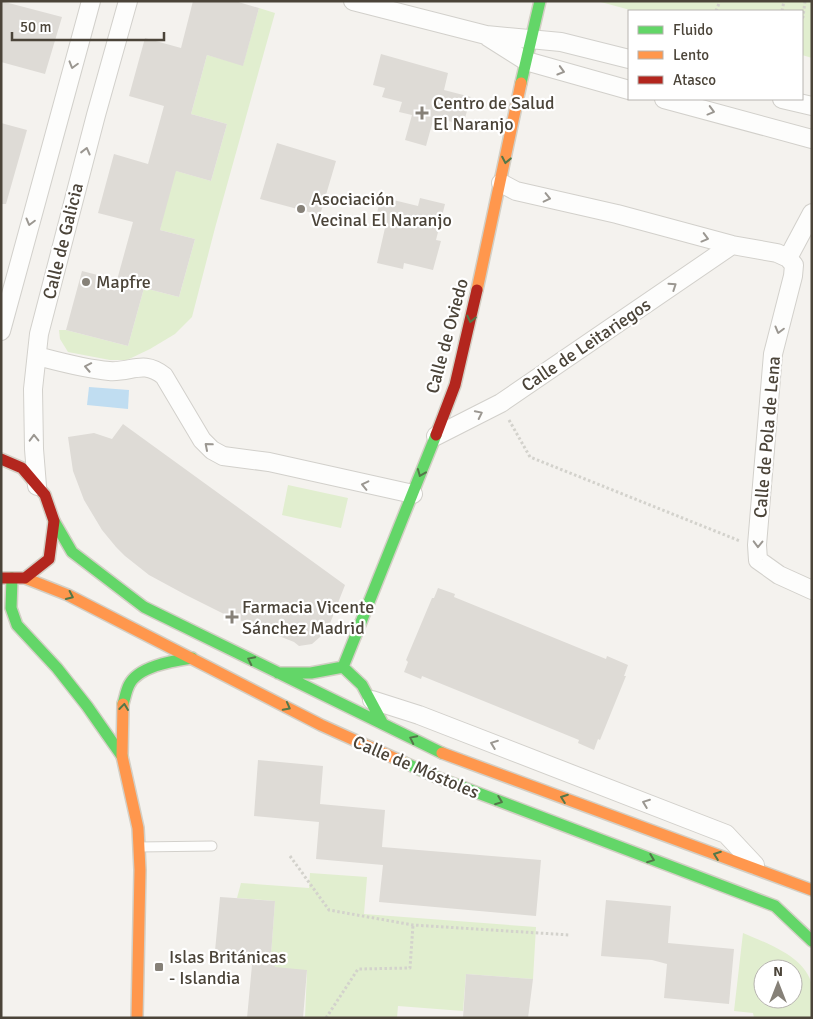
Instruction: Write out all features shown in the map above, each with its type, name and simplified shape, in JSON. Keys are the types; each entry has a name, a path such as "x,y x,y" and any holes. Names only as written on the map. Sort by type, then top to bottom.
{"main road":[{"name":"Calle de Oviedo","path":"343,667 436,436 454,385 501,183 540,1"},
{"name":"Calle de Móstoles","path":"1,459 22,468 45,495 54,521 72,552 144,607 438,751 812,890"},
{"path":"54,521 49,559 25,578 7,578 11,608 17,625 57,668 87,706 122,756"},
{"name":"Calle de Móstoles","path":"25,578 68,596 321,725 436,777 775,906 812,941"},
{"path":"10,636 57,668"},
{"path":"137,1018 139,847 138,828 122,756 123,704 129,684 142,672 167,662 192,658"},
{"path":"277,672 300,675 343,667 353,673 372,700 383,724"},
{"path":"812,924 812,931"}],"street":[{"name":"Calle de Galicia","path":"1,330 91,1"},
{"name":"Calle de Galicia","path":"38,487 34,449 33,389 39,334 128,1"},
{"path":"353,1 486,35 561,42 628,59"},
{"path":"486,35 526,61 628,90"},
{"path":"668,100 812,139"},
{"path":"786,100 812,106"},
{"path":"501,183 516,191 617,214 732,245 777,253 788,258 812,214"},
{"name":"Calle de Leitariegos","path":"436,436 501,404 732,245"},
{"name":"Calle de Pola de Lena","path":"788,258 794,265 793,276 773,354 757,545 758,560 779,575 812,590"},
{"path":"37,356 110,371 144,367 155,369 164,376 202,440 212,450 223,456 269,462 412,494"},
{"name":"Calle de Móstoles","path":"372,700 419,715 726,834 760,871"}],"lane":[{"path":"139,847 212,846"}],"path":[{"path":"803,17 805,1"},
{"path":"501,404 530,457 737,540 757,545"},
{"path":"290,856 328,910 412,925 570,935"},
{"path":"326,1018 358,969 410,968 412,925"}],"green space":[{"path":"597,1 812,1 812,58 803,55 803,10 630,10"},
{"path":"259,8 275,13 192,317 175,334 127,360 110,360 68,352 60,339 59,330 66,330 128,346 144,288 179,297 195,239 160,230 173,170 211,181 227,124 191,114 207,55 243,65"},
{"path":"288,485 348,498 341,528 282,515"},
{"path":"310,873 367,877 364,914 536,927 533,979 466,974 463,1011 398,1006 397,1018 305,1018 307,971 270,967 275,901 237,898 241,883 309,888"},
{"path":"743,933 763,941 794,959 753,959 753,1009 803,1009 803,968 809,976 812,986 812,1018 754,1018 753,1013 734,1011"}],"water":[{"path":"89,387 129,390 128,409 87,405"}],"building":[{"path":"1,1 62,17 45,74 1,62"},
{"path":"193,1 235,1 259,8 243,66 207,55 191,114 227,124 211,181 176,171 160,230 195,239 179,297 144,288 128,346 66,330 82,271 117,280 133,222 98,213 114,154 148,164 164,106 129,96 145,38 181,48"},
{"path":"381,54 448,73 444,90 471,97 463,125 434,117 426,146 405,140 412,115 399,112 402,102 382,97 385,88 373,85"},
{"path":"1,123 27,130 6,204 1,204"},
{"path":"277,143 336,161 320,215 260,199"},
{"path":"381,197 418,206 420,198 445,204 436,240 441,241 433,270 404,263 403,269 377,263 385,228 374,225"},
{"path":"123,424 345,585 329,626 320,637 312,644 299,646 294,642 224,614 149,575 116,547 102,530 84,500 73,471 68,437 94,433 112,439"},
{"path":"438,588 455,594 454,597 606,659 607,656 628,665 624,676 626,676 600,740 598,739 594,750 578,743 579,740 422,676 421,679 404,672 408,662 406,660"},
{"path":"258,760 323,766 320,804 385,810 382,847 541,860 536,916 379,902 383,865 316,859 319,822 254,816"},
{"path":"220,897 275,901 271,955 275,967 307,970 303,1018 247,1018 252,965 214,962"},
{"path":"606,900 671,906 668,943 734,949 729,1004 664,998 667,964 652,960 601,956"},
{"path":"466,974 533,979 528,1018 463,1018"}],"traffic: fast":[{"path":"521,83 540,1"},
{"path":"343,667 436,435"},
{"path":"54,521 72,552 144,607 442,753"},
{"path":"12,578 11,608 17,625 57,668 87,706 122,756"},
{"path":"123,704 129,685 140,673 157,665 192,658"},
{"path":"278,673 311,673 343,667 362,685 383,724"},
{"path":"403,762 436,777 775,906 812,941"}],"traffic: slow":[{"path":"477,290 521,83"},
{"path":"25,578 68,595 321,725 403,762"},
{"path":"123,704 122,756 138,828 140,870 137,1018"},
{"path":"442,753 812,890"}],"traffic: jam":[{"path":"436,435 455,385 477,290"},
{"path":"1,459 22,468 45,495 54,521 49,559 25,578 1,578"}],"place":[{"name":"Centro de Salud El Naranjo","path":"422,113"},
{"name":"Asociación Vecinal El Naranjo","path":"301,209"},
{"name":"Mapfre","path":"86,282"},
{"name":"Farmacia Vicente Sánchez Madrid","path":"232,617"},
{"name":"Islas Británicas - Islandia","path":"159,967"}]}
